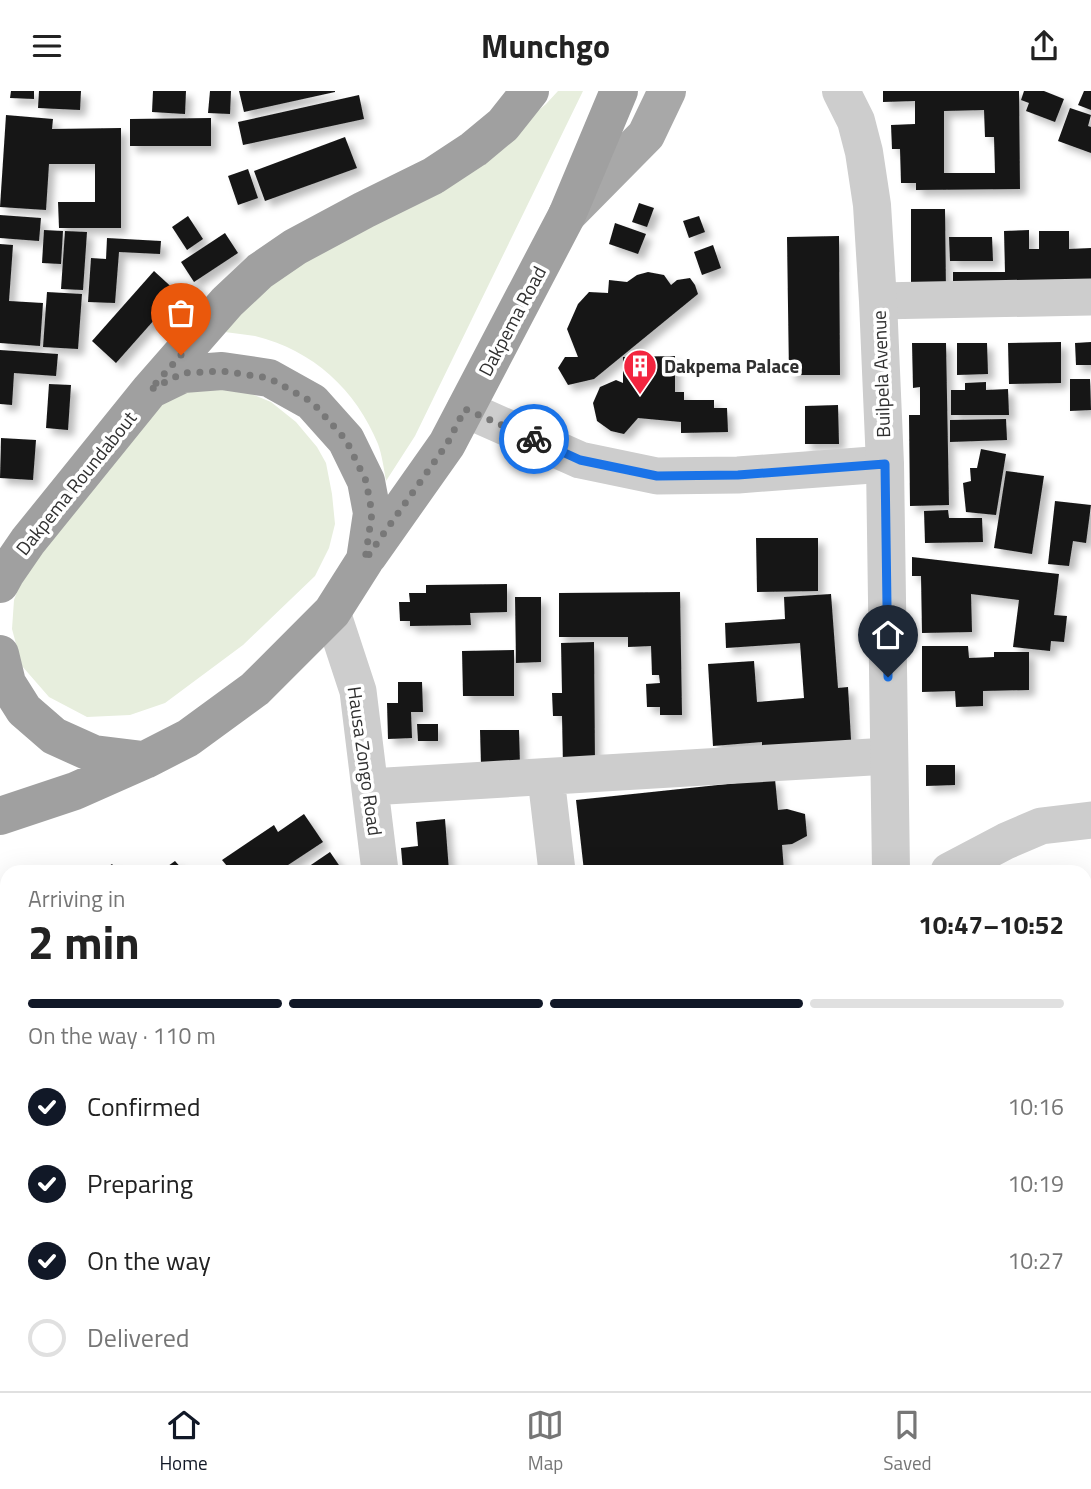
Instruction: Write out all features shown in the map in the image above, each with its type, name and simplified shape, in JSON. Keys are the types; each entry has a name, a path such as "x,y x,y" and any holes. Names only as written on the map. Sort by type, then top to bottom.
{"highway":[{"path":"150,390 227,302 260,271 306,241 433,176 474,149 503,125 530,91"},
{"path":"568,215 619,91"},
{"name":"Dakpema Road","path":"365,560 447,444 568,215"},
{"name":"Dakpema Roundabout","path":"0,584 28,541 150,390 183,373 222,371 269,378 312,402 346,440 366,481 372,513 365,560 332,612 255,689 188,738 145,760"},
{"path":"0,654 7,683 24,710 54,736 93,754 145,760"},
{"path":"0,816 75,791 145,760"}],"main road":[{"path":"503,125 520,91"},
{"name":"Dakpema Road","path":"568,215 646,135 667,91"}],"street":[{"name":"Builpela Avenue","path":"841,91 856,121 872,205 885,464 891,865"},
{"path":"878,301 1091,297"},
{"path":"465,409 580,460 657,476 738,475 885,464"},
{"name":"Hausa Zongo Road","path":"332,612 358,691 379,865"},
{"path":"370,787 888,756"},
{"path":"546,778 556,865"},
{"path":"960,865 1041,826 1091,820"}],"green space":[{"path":"558,91 583,91 415,436 386,481 379,448 369,424 358,406 330,375 296,351 276,342 217,331 270,286 320,252 473,165"},
{"path":"180,390 242,390 271,402 296,422 317,447 326,463 332,494 335,524 329,548 315,576 243,645 165,703 130,715 87,717 49,697 22,666 12,629 14,600 25,570 150,407"}],"building":[{"path":"11,91 34,91 34,99 10,98"},
{"path":"39,91 81,91 80,110 38,108"},
{"path":"153,91 186,91 185,114 152,112"},
{"path":"210,91 231,91 230,114 208,113"},
{"path":"239,91 335,91 335,92 244,112"},
{"path":"883,91 1019,91 1020,189 916,190 916,183 901,183 900,149 892,149 891,125 915,124 915,101 883,102","holes":["984,110 985,137 994,137 995,173 944,173 944,111"]},
{"path":"1024,91 1044,91 1064,99 1055,122 1026,111 1029,103 1021,100"},
{"path":"1084,91 1091,91 1091,110 1078,105"},
{"path":"359,95 364,119 243,145 238,122"},
{"path":"1070,108 1091,115 1088,126 1091,127 1091,153 1058,141"},
{"path":"6,115 53,119 52,129 121,128 121,228 59,228 58,202 95,202 95,164 49,164 46,210 0,207"},
{"path":"211,118 211,146 130,146 130,119"},
{"path":"345,137 357,168 265,201 254,171"},
{"path":"248,169 258,198 238,205 228,176"},
{"path":"639,203 654,208 647,227 632,222"},
{"path":"911,209 945,209 946,292 911,293"},
{"path":"0,215 41,218 39,241 0,238"},
{"path":"188,216 203,239 187,250 172,227"},
{"path":"699,216 705,232 689,238 683,221"},
{"path":"615,223 646,234 638,254 609,244"},
{"path":"44,230 63,231 61,264 42,263"},
{"path":"1029,230 1029,249 1039,249 1039,231 1069,231 1069,249 1091,248 1091,288 953,296 953,272 1005,272 1004,231"},
{"path":"65,231 87,232 83,290 61,289"},
{"path":"225,233 238,253 194,282 181,262"},
{"path":"839,236 840,375 789,375 787,237"},
{"path":"949,237 992,237 993,261 950,261"},
{"path":"107,238 161,241 160,254 119,252 115,303 88,302 91,258 106,259"},
{"path":"0,244 13,245 9,301 43,303 40,346 0,343"},
{"path":"713,245 721,268 702,275 694,252"},
{"path":"154,271 178,293 116,363 92,341"},
{"path":"648,272 664,275 671,285 677,280 690,278 698,294 594,379 568,385 558,368 565,357 578,357 567,329 578,304 589,292 608,293 609,280 627,282"},
{"path":"47,292 82,294 78,349 43,347"},
{"path":"1061,342 1061,383 1009,384 1008,343"},
{"path":"1091,342 1091,365 1076,365 1075,343"},
{"path":"912,343 946,343 949,505 910,506 909,415 920,415 920,387 913,388"},
{"path":"957,343 987,343 988,374 957,375"},
{"path":"0,350 58,354 56,376 14,373 12,405 0,404"},
{"name":"Dakpema Palace","path":"675,356 675,392 684,392 684,400 714,400 714,408 727,408 728,432 681,433 681,422 638,418 624,434 611,431 597,421 593,403 600,387 616,380 623,383 623,357"},
{"path":"1070,379 1090,379 1091,410 1070,411"},
{"path":"986,382 986,390 1008,389 1009,415 951,415 951,390 965,390 965,383"},
{"path":"49,384 71,385 68,430 46,428"},
{"path":"838,405 839,444 805,444 805,406"},
{"path":"1006,419 1007,440 950,442 950,420"},
{"path":"1,438 36,440 33,480 0,478"},
{"path":"981,449 1006,454 996,515 966,512 963,483 971,481 970,468 977,468"},
{"path":"1006,471 1044,476 1032,554 994,548"},
{"path":"1055,501 1091,505 1086,543 1073,541 1069,566 1048,564"},
{"path":"948,510 949,518 982,518 983,542 925,543 924,511"},
{"path":"756,538 818,538 818,591 757,592"},
{"path":"912,557 1059,574 1054,615 1067,616 1064,642 1051,641 1050,651 1013,647 1019,600 971,594 972,632 922,633 921,576 912,576"},
{"path":"507,584 507,612 470,613 471,625 410,626 410,621 400,621 399,602 410,602 409,593 426,593 426,585"},
{"path":"680,592 682,715 660,715 660,707 647,707 646,684 660,683 659,675 652,675 651,646 628,647 628,637 559,637 559,593"},
{"path":"831,594 838,688 848,687 852,757 762,755 762,742 713,746 708,664 754,661 757,702 804,698 800,643 726,648 725,623 785,619 784,597"},
{"path":"515,597 541,597 541,662 516,663"},
{"path":"594,642 595,765 563,766 562,716 553,716 552,693 562,693 561,643"},
{"path":"922,646 968,646 969,658 994,657 994,652 1029,652 1029,690 983,691 983,706 956,707 955,691 922,692"},
{"path":"514,650 514,696 463,696 462,651"},
{"path":"398,682 422,682 423,712 411,712 412,738 388,739 387,703 398,703"},
{"path":"417,724 438,724 438,741 418,741"},
{"path":"480,730 519,730 520,765 481,765"},
{"path":"926,765 955,765 955,785 926,786"},
{"path":"775,779 778,810 787,809 805,814 807,836 792,844 782,845 784,865 583,865 576,800"},
{"path":"304,814 323,842 288,865 226,865 222,860 274,825 278,832"},
{"path":"445,819 449,865 402,865 401,848 418,846 416,822"},
{"path":"330,852 339,865 311,865"}],"way so far":[{"path":"181,355 150,390 183,373 222,371 269,378 312,402 346,440 366,481 372,513 365,560 447,444 465,409 534,439"}],"place":[{"name":"Dakpema Palace","path":"640,396"}],"route":[{"path":"534,439 580,460 657,476 738,475 885,464 888,677"}]}
